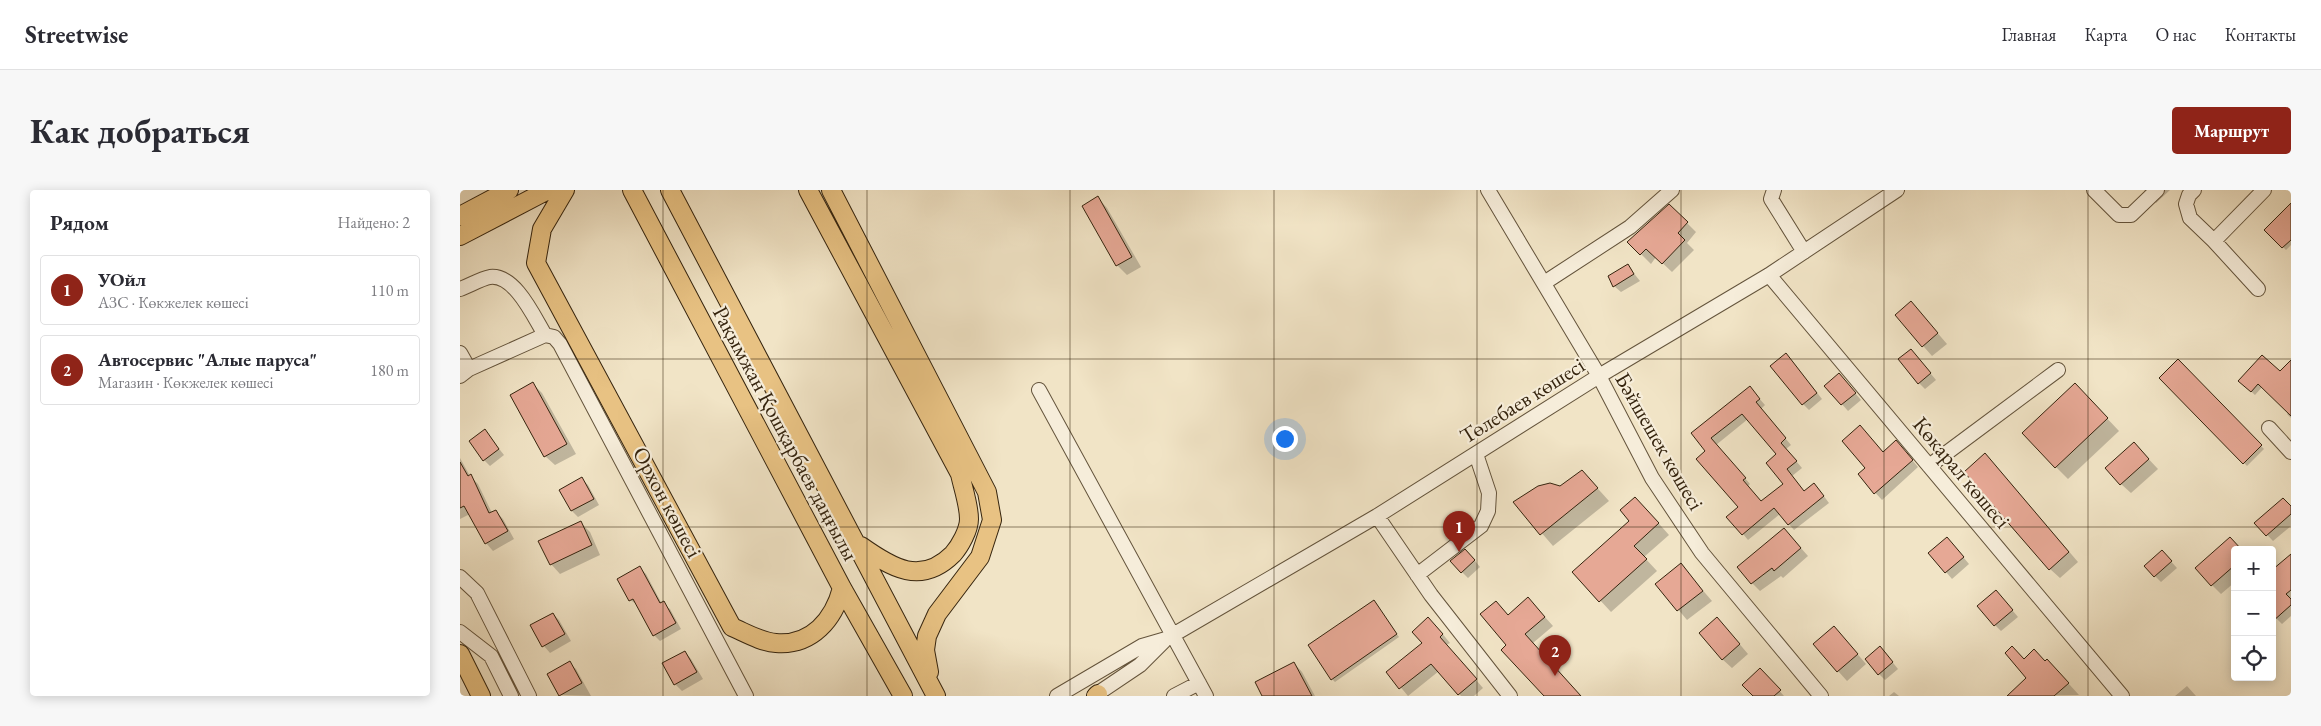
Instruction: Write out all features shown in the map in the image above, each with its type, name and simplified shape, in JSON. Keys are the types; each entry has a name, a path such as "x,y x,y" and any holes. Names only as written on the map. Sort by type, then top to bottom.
{"main road":[{"path":"460,216 509,190"},
{"path":"460,236 548,190"},
{"path":"566,190 542,229 536,263 732,627 776,643 795,642 812,635 827,622 837,606 842,588"},
{"name":"Рақымжан Қошқарбаев даңғылы","path":"632,190 842,588 903,696"},
{"path":"808,190 960,474 970,520 959,547 946,561 925,572 900,568 881,560 858,544"},
{"path":"831,190 987,492 992,520 980,557 937,614 927,636 925,650 934,693"},
{"name":"Рақымжан Қошқарбаев даңғылы","path":"671,193 858,544 934,693"},
{"path":"460,654 481,696"}],"street":[{"name":"Бәйшешек көшесі","path":"1488,190 1599,376 1652,478 1702,552 1820,696"},
{"path":"1544,283 1630,227 1672,190"},
{"path":"1774,190 1771,199 1804,252"},
{"name":"Төлебаев көшесі","path":"1057,696 1142,646 1169,637 1377,516 1599,376 1770,275 1897,190"},
{"path":"2094,190 2119,215 2131,215 2157,190"},
{"path":"2194,190 2189,195 2186,204 2190,218 2258,289"},
{"path":"2214,241 2264,190"},
{"name":"Көкарал көшесі","path":"1770,275 2122,696"},
{"name":"Орхон көшесі","path":"460,289 490,277 505,280 518,292 545,335 554,337 560,344 746,696"},
{"path":"460,352 465,372 545,335"},
{"path":"1929,466 2058,370"},
{"path":"1039,390 1169,637 1206,696"},
{"path":"2269,428 2291,452"},
{"path":"1417,575 1480,526 1488,511 1489,493 1476,454"},
{"path":"1377,516 1417,575 1510,696"},
{"path":"460,578 477,593 529,696"},
{"path":"460,632 491,656 511,696"},
{"name":"Төлебаев көшесі","path":"1096,695 1140,664 1169,637"},
{"path":"1174,696 1199,683"}],"building":[{"path":"1098,196 1132,257 1116,266 1082,206"},
{"path":"2291,203 2291,240 2282,248 2264,230"},
{"path":"1669,204 1688,222 1678,233 1685,240 1662,264 1646,249 1640,255 1627,242"},
{"path":"1628,264 1634,274 1613,287 1608,276"},
{"path":"1911,301 1938,333 1922,347 1895,315"},
{"path":"1911,349 1931,373 1918,384 1898,359"},
{"path":"1786,353 1817,393 1802,405 1770,366"},
{"path":"2262,355 2280,371 2291,360 2291,416 2258,384 2251,392 2238,381"},
{"path":"2178,359 2262,445 2243,464 2159,378"},
{"path":"1839,373 1856,393 1841,405 1824,386"},
{"path":"533,382 567,444 544,457 510,395"},
{"path":"2075,383 2108,418 2055,468 2022,433"},
{"path":"1750,386 1760,399 1756,402 1786,438 1781,443 1797,461 1787,469 1804,491 1814,483 1824,496 1788,525 1774,508 1742,535 1726,517 1738,507 1696,459 1705,451 1691,433","holes":["1742,414 1776,454 1766,463 1783,484 1761,501 1743,480 1746,478 1711,438"]},
{"path":"1860,425 1883,452 1896,440 1913,460 1874,494 1858,474 1865,468 1842,441"},
{"path":"485,429 499,449 483,461 469,441"},
{"path":"2134,442 2149,459 2120,485 2105,468"},
{"path":"1985,453 2069,552 2049,570 1964,472"},
{"path":"460,462 468,476 471,474 489,513 496,510 508,531 485,544 464,506 460,508"},
{"path":"1582,470 1598,488 1540,535 1513,502 1538,486 1550,483 1560,486"},
{"path":"582,477 594,499 571,511 559,490"},
{"path":"1635,497 1659,523 1634,546 1647,559 1599,602 1572,572 1629,521 1620,510"},
{"path":"2283,498 2291,506 2291,514 2266,536 2254,523"},
{"path":"581,521 592,545 550,565 538,541"},
{"path":"1784,528 1801,548 1774,571 1772,568 1751,584 1737,567"},
{"path":"1947,537 1964,557 1945,573 1928,553"},
{"path":"2230,537 2238,546 2231,546 2231,568 2211,586 2195,568"},
{"path":"1465,549 1475,560 1461,573 1450,561"},
{"path":"2162,550 2172,561 2154,577 2144,566"},
{"path":"2291,554 2291,590 2286,594 2291,599 2291,605 2276,618 2276,591 2276,567"},
{"path":"1681,563 1703,591 1677,611 1655,584"},
{"path":"640,566 660,603 664,601 676,623 653,636 633,599 629,601 617,579"},
{"path":"1996,590 2013,610 1994,626 1977,606"},
{"path":"1528,597 1545,617 1525,634 1581,696 1544,696 1501,650 1506,645 1480,614 1496,601 1508,615"},
{"path":"1374,600 1397,634 1331,680 1308,645"},
{"path":"553,613 565,634 542,647 530,625"},
{"path":"1428,617 1443,634 1440,637 1477,679 1458,695 1431,664 1399,689 1386,672 1422,643 1412,632"},
{"path":"1717,617 1740,644 1722,660 1699,633"},
{"path":"1834,626 1858,654 1837,672 1813,644"},
{"path":"1880,646 1893,662 1878,675 1865,659"},
{"path":"2012,646 2024,659 2034,649 2045,661 2047,659 2069,683 2054,696 2007,696 2026,678 2005,653"},
{"path":"685,651 697,672 674,685 662,663"},
{"path":"570,661 582,683 559,696 547,674"},
{"path":"1294,662 1312,696 1262,696 1255,682"},
{"path":"1760,668 1781,690 1774,696 1753,696 1742,685"}],"place":[{"name":"УОйл","path":"1459,552"},
{"name":"Автосервис \"Алые паруса\"","path":"1555,676"}]}
